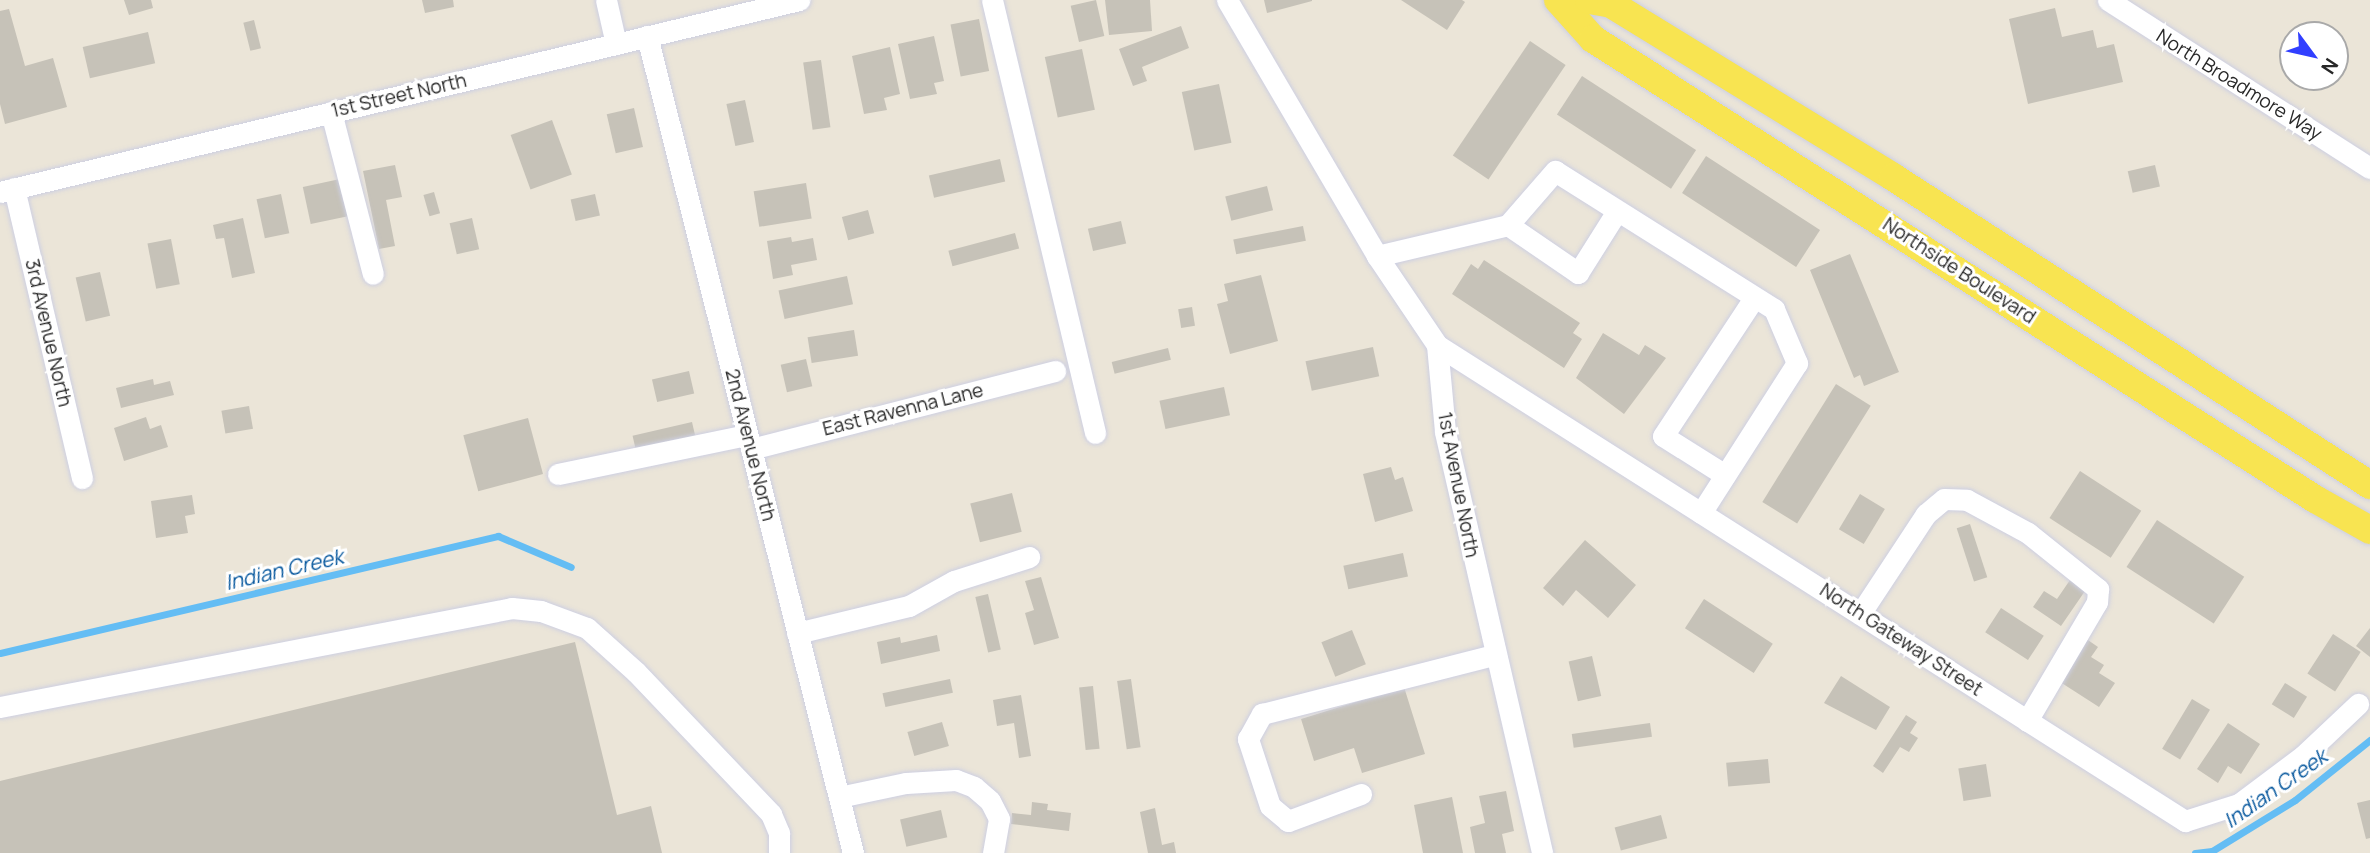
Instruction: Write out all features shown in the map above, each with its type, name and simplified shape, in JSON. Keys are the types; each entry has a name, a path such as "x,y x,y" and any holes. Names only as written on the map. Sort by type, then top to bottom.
{"main road":[{"name":"Northside Boulevard","path":"1558,0 1593,39 2303,492 2370,530"},
{"path":"1589,0 1611,5 1893,177 2370,485"}],"street":[{"path":"606,0 616,44"},
{"name":"1st Street North","path":"7,190 616,44 762,4 799,0"},
{"path":"992,0 1095,433"},
{"name":"1st Avenue North","path":"1227,0 1377,256 1437,345 1445,432 1542,853"},
{"name":"North Broadmore Way","path":"2108,0 2370,168"},
{"name":"2nd Avenue North","path":"647,36 853,853"},
{"path":"331,112 373,274"},
{"path":"1377,256 1508,225 1555,170 1774,309 1797,363 1701,513"},
{"name":"3rd Avenue North","path":"7,190 82,478"},
{"path":"1508,225 1578,273 1617,211"},
{"path":"1725,475 1663,436 1754,298"},
{"name":"North Gateway Street","path":"1437,345 2185,821 2239,804 2303,757 2358,704"},
{"name":"East Ravenna Lane","path":"558,474 749,442 1055,371"},
{"path":"1860,614 1926,514 1944,499 1967,500 2028,533 2098,589 2097,602 2027,721"},
{"path":"797,633 908,606 954,580 1028,557"},
{"path":"0,707 512,608 541,611 587,628 636,672 771,814 779,833 779,853"},
{"path":"1361,794 1288,821 1279,814 1270,806 1248,739 1262,714 1494,654"},
{"path":"839,797 906,783 965,783 990,801 999,819 993,853"}],"building":[{"path":"124,0 151,0 153,8 129,15"},
{"path":"422,0 453,0 454,7 425,13"},
{"path":"1096,0 1104,36 1079,42 1071,6"},
{"path":"1105,0 1150,0 1152,31 1109,35"},
{"path":"1264,0 1312,0 1312,1 1267,13"},
{"path":"1401,0 1462,0 1465,2 1447,30"},
{"path":"2055,8 2062,37 2093,30 2097,48 2114,44 2123,82 2028,104 2009,19"},
{"path":"9,9 25,66 53,58 67,107 5,124 0,104 0,11"},
{"path":"979,19 989,71 961,77 951,25"},
{"path":"254,20 261,48 250,51 243,23"},
{"path":"1181,26 1189,48 1142,67 1147,81 1133,86 1119,49"},
{"path":"148,32 155,63 90,78 83,47"},
{"path":"934,36 944,81 934,83 937,94 910,99 898,44"},
{"path":"1530,41 1566,65 1488,179 1453,155"},
{"path":"890,47 900,94 884,98 887,110 864,114 852,56"},
{"path":"1082,49 1095,110 1058,118 1045,57"},
{"path":"821,60 830,127 813,130 803,63"},
{"path":"1582,76 1696,150 1671,189 1557,115"},
{"path":"1219,84 1231,143 1194,151 1182,92"},
{"path":"745,100 754,142 735,146 726,104"},
{"path":"634,108 643,147 616,153 607,114"},
{"path":"552,120 572,175 530,190 511,135"},
{"path":"1706,156 1820,230 1796,267 1682,193"},
{"path":"1000,159 1005,181 934,198 929,175"},
{"path":"395,165 402,197 386,200 395,246 379,249 363,171"},
{"path":"2155,165 2160,186 2133,193 2128,171"},
{"path":"340,179 348,216 311,224 303,187"},
{"path":"806,183 812,219 759,227 754,191"},
{"path":"1267,186 1273,210 1231,221 1225,196"},
{"path":"434,192 440,213 429,216 423,195"},
{"path":"281,194 289,233 265,238 257,199"},
{"path":"595,194 600,215 576,221 571,200"},
{"path":"868,210 874,233 848,240 842,217"},
{"path":"243,218 255,273 232,278 224,238 216,239 213,225"},
{"path":"472,218 479,249 457,254 450,223"},
{"path":"1121,221 1126,243 1093,251 1088,229"},
{"path":"1303,226 1306,241 1236,254 1233,240"},
{"path":"1015,233 1019,248 952,266 948,251"},
{"path":"791,237 792,242 813,238 817,260 791,265 793,275 773,279 767,241"},
{"path":"171,239 180,284 156,289 147,244"},
{"path":"1850,254 1899,372 1864,386 1860,375 1854,378 1810,270"},
{"path":"1484,260 1580,323 1573,333 1582,339 1564,368 1452,294 1471,264 1478,269"},
{"path":"100,272 110,316 86,321 76,278"},
{"path":"1261,275 1278,341 1230,354 1217,304 1228,301 1224,284"},
{"path":"847,276 853,304 785,319 779,291"},
{"path":"1192,307 1195,326 1181,328 1178,309"},
{"path":"854,330 858,356 812,363 808,337"},
{"path":"1603,333 1639,355 1645,345 1666,358 1624,414 1576,378"},
{"path":"1373,347 1379,376 1312,391 1306,361"},
{"path":"1168,348 1171,360 1115,374 1112,362"},
{"path":"806,359 812,386 787,392 781,365"},
{"path":"689,371 694,393 657,402 652,380"},
{"path":"153,379 154,385 170,381 174,395 121,408 116,388"},
{"path":"1836,384 1871,406 1797,524 1762,502"},
{"path":"1224,387 1230,415 1165,429 1159,401"},
{"path":"249,406 253,429 225,434 221,411"},
{"path":"146,417 150,429 161,425 168,447 124,461 114,428"},
{"path":"528,418 543,474 478,491 463,435"},
{"path":"692,422 696,439 636,452 633,436"},
{"path":"1391,467 1395,480 1403,477 1413,511 1375,522 1363,474"},
{"path":"2080,471 2141,511 2111,558 2050,518"},
{"path":"1012,493 1022,532 980,542 970,503"},
{"path":"1860,494 1885,509 1864,544 1839,529"},
{"path":"192,495 195,514 185,516 188,533 156,538 151,501"},
{"path":"2157,520 2244,577 2214,624 2127,567"},
{"path":"1970,524 1987,577 1974,582 1957,528"},
{"path":"1585,540 1636,585 1608,618 1576,590 1563,606 1543,588"},
{"path":"1403,553 1408,576 1348,589 1343,566"},
{"path":"1041,577 1059,638 1034,645 1025,613 1034,610 1025,581"},
{"path":"2070,580 2085,591 2061,626 2033,607 2044,591 2057,599"},
{"path":"988,594 1001,650 988,652 975,597"},
{"path":"1704,599 1773,644 1754,673 1685,628"},
{"path":"2001,608 2044,636 2028,660 1985,632"},
{"path":"2370,628 2370,657 2356,646"},
{"path":"1352,630 1366,664 1335,677 1321,642"},
{"path":"2333,634 2361,652 2335,691 2307,673"},
{"path":"937,635 940,651 881,664 877,642 900,637 901,643"},
{"path":"2085,638 2098,647 2091,657 2104,665 2099,673 2115,683 2099,707 2057,680"},
{"path":"575,642 617,815 651,806 662,853 0,853 0,781"},
{"path":"1592,656 1601,696 1578,701 1569,661"},
{"path":"1841,676 1890,707 1876,730 1824,703"},
{"path":"950,679 953,693 885,707 883,693"},
{"path":"1131,679 1141,747 1127,749 1117,681"},
{"path":"2285,683 2307,697 2294,718 2272,704"},
{"path":"1093,686 1100,749 1086,750 1079,687"},
{"path":"1404,687 1425,754 1362,773 1354,748 1314,761 1301,719"},
{"path":"1021,695 1031,756 1019,758 1014,723 997,726 993,700"},
{"path":"2192,699 2210,710 2180,760 2162,749"},
{"path":"1906,715 1917,722 1910,733 1918,738 1909,752 1900,747 1883,773 1873,766"},
{"path":"942,722 949,746 914,756 907,732"},
{"path":"1650,723 1652,737 1574,748 1572,734"},
{"path":"2228,723 2260,744 2241,774 2228,766 2218,783 2197,769"},
{"path":"1768,759 1770,783 1728,787 1726,763"},
{"path":"1986,764 1991,797 1964,801 1958,768"},
{"path":"1506,791 1514,831 1502,834 1506,853 1475,853 1470,827 1485,823 1479,796"},
{"path":"1452,797 1463,853 1423,853 1414,805"},
{"path":"2370,800 2370,838 2366,839 2357,803"},
{"path":"1032,802 1048,804 1047,810 1071,813 1069,831 1011,824 1012,813 1031,815"},
{"path":"1155,808 1162,845 1174,842 1176,853 1148,853 1140,812"},
{"path":"941,810 947,837 906,847 900,819"},
{"path":"1661,815 1667,838 1621,851 1615,827"}],"waterway":[{"name":"Indian Creek","path":"0,653 498,536 571,567"},
{"name":"Indian Creek","path":"2195,853 2212,851 2295,800 2370,740"}]}
